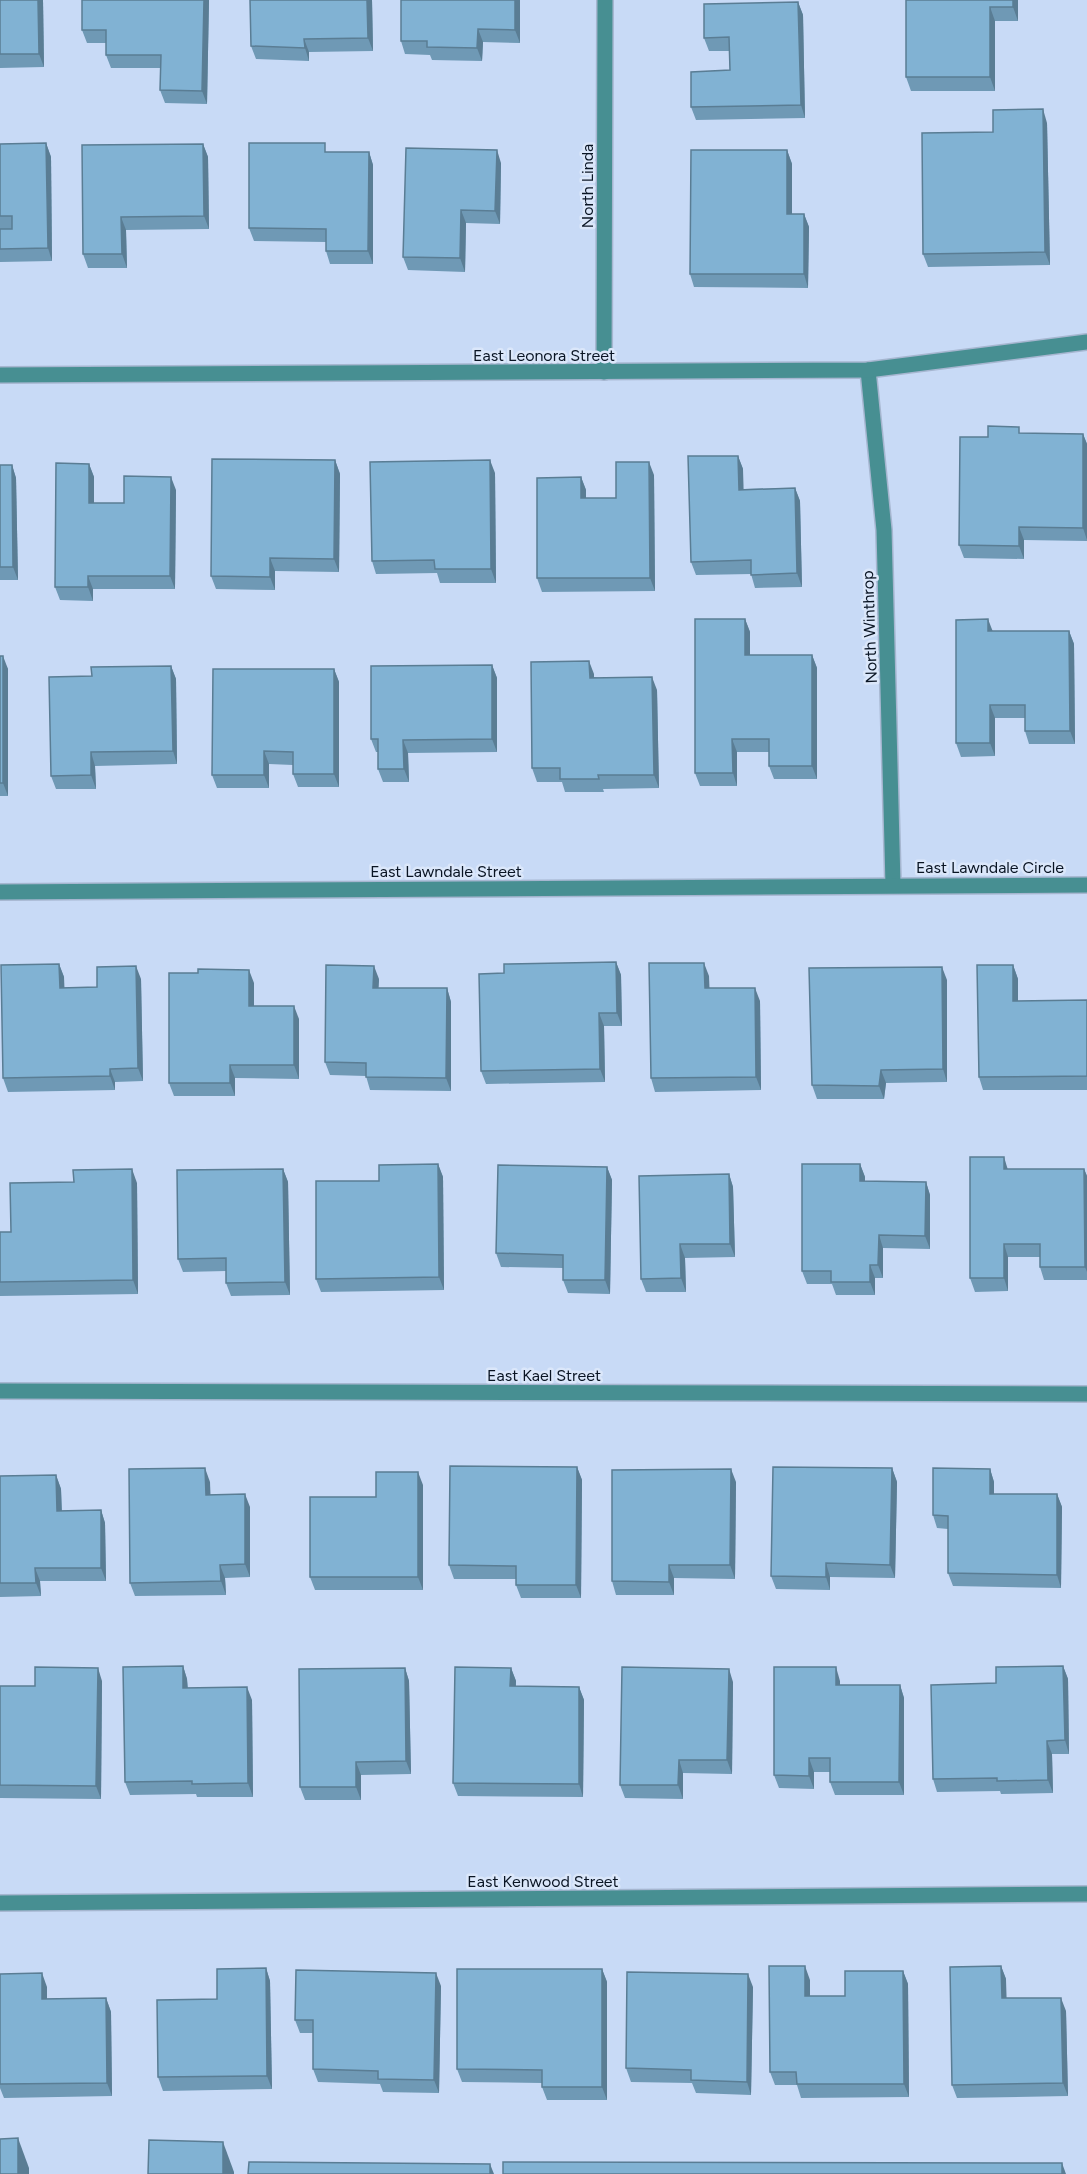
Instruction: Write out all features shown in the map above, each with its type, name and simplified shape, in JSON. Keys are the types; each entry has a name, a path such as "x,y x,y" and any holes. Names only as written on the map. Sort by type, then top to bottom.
{"street":[{"name":"North Linda","path":"604,372 605,0"},
{"name":"East Leonora Street","path":"0,375 868,370 1087,342"},
{"name":"North Winthrop","path":"868,370 884,531 893,885"},
{"name":"East Lawndale Circle","path":"893,885 1087,885"},
{"name":"East Lawndale Street","path":"0,892 893,885"},
{"name":"East Kael Street","path":"0,1391 1087,1394"},
{"name":"East Kenwood Street","path":"0,1903 1087,1894"}],"building":[{"path":"0,0 38,0 39,54 0,54"},
{"path":"82,0 204,0 202,91 160,90 161,55 106,55 106,30 82,30"},
{"path":"250,0 367,0 368,38 304,39 305,48 251,46"},
{"path":"401,0 515,0 515,30 478,29 477,48 427,47 427,41 401,41"},
{"path":"906,0 1013,0 1013,7 990,7 990,77 906,77"},
{"path":"798,2 801,105 691,107 691,72 730,70 729,37 704,38 704,4"},
{"path":"1043,109 1045,252 923,254 922,133 993,132 993,110"},
{"path":"46,143 48,248 0,249 0,229 12,229 12,216 0,216 0,144"},
{"path":"249,143 325,143 325,152 369,152 368,251 326,251 326,229 249,228"},
{"path":"203,144 204,216 121,217 122,254 83,254 82,145"},
{"path":"406,148 497,150 495,211 461,210 460,258 403,257"},
{"path":"691,150 787,150 787,214 804,214 804,274 690,274"},
{"path":"988,426 1019,427 1019,433 1083,434 1083,528 1019,527 1019,546 959,545 960,437 988,437"},
{"path":"688,456 738,456 739,490 795,488 797,573 751,575 751,560 691,562"},
{"path":"212,459 335,460 334,559 270,558 270,577 211,576"},
{"path":"490,460 491,569 435,569 434,560 372,561 370,462"},
{"path":"616,462 649,462 650,578 537,578 537,478 581,477 581,498 616,498"},
{"path":"56,463 89,464 89,503 124,503 124,476 171,477 170,576 88,576 88,587 55,587"},
{"path":"0,465 12,465 13,567 0,567"},
{"path":"695,619 745,619 745,655 812,655 812,766 769,766 769,739 732,739 733,773 695,773"},
{"path":"988,619 988,631 1069,631 1070,731 1025,731 1025,705 990,705 990,743 956,743 956,620"},
{"path":"0,656 3,656 3,783 0,783"},
{"path":"589,661 590,678 652,677 654,775 598,775 599,779 560,779 560,768 532,768 531,662"},
{"path":"492,665 492,739 403,740 404,769 378,769 378,739 371,739 371,666"},
{"path":"171,666 173,751 91,752 91,775 51,776 49,677 92,676 91,667"},
{"path":"213,669 334,669 334,774 293,774 293,752 264,751 264,775 212,775"},
{"path":"616,962 617,1013 599,1013 600,1069 481,1071 479,974 504,973 504,964"},
{"path":"649,963 704,963 705,988 755,988 756,1077 651,1078"},
{"path":"59,964 60,988 97,987 97,967 136,966 138,1068 110,1069 110,1076 3,1078 1,965"},
{"path":"326,965 374,966 373,988 447,988 446,1078 366,1077 366,1063 325,1062"},
{"path":"977,965 1013,965 1013,1001 1087,1000 1087,1076 979,1077"},
{"path":"942,967 943,1069 881,1070 879,1086 812,1085 809,968"},
{"path":"198,969 249,970 249,1006 294,1006 294,1065 230,1065 230,1083 169,1083 169,973 198,973"},
{"path":"970,1157 1004,1157 1004,1169 1084,1169 1085,1267 1040,1267 1040,1244 1004,1244 1004,1278 970,1278"},
{"path":"438,1164 439,1277 316,1279 316,1181 379,1181 379,1165"},
{"path":"802,1164 860,1164 860,1181 926,1182 925,1236 879,1235 878,1265 870,1265 870,1282 831,1282 831,1271 802,1271"},
{"path":"498,1165 607,1167 605,1280 563,1280 563,1255 496,1253"},
{"path":"132,1169 133,1280 0,1282 0,1232 11,1232 10,1183 74,1182 73,1170"},
{"path":"283,1169 285,1282 226,1283 226,1258 178,1259 177,1170"},
{"path":"729,1174 730,1244 680,1244 681,1278 641,1279 639,1176"},
{"path":"450,1466 577,1467 576,1585 516,1585 516,1566 449,1565"},
{"path":"773,1467 892,1468 890,1565 826,1563 826,1577 771,1576"},
{"path":"205,1468 206,1495 245,1494 245,1564 220,1565 221,1581 130,1583 129,1469"},
{"path":"933,1468 990,1469 990,1494 1057,1494 1057,1575 948,1573 948,1516 933,1515"},
{"path":"731,1469 730,1565 669,1565 669,1582 612,1581 612,1470"},
{"path":"376,1472 418,1472 418,1577 310,1577 310,1497 376,1497"},
{"path":"56,1475 57,1511 101,1510 101,1568 35,1568 36,1583 0,1583 0,1476"},
{"path":"183,1666 183,1688 247,1687 248,1783 125,1782 123,1667"},
{"path":"1063,1666 1065,1740 1047,1741 1048,1780 933,1779 931,1685 996,1683 996,1667"},
{"path":"35,1667 98,1668 96,1786 0,1785 0,1686 35,1686"},
{"path":"455,1667 511,1668 510,1686 579,1687 579,1784 453,1783"},
{"path":"622,1667 729,1669 727,1760 679,1760 678,1785 620,1785"},
{"path":"774,1667 836,1667 836,1685 900,1685 899,1782 830,1782 830,1758 809,1758 809,1776 774,1775"},
{"path":"405,1668 406,1761 356,1762 356,1787 300,1787 299,1669"},
{"path":"769,1966 805,1966 805,1996 845,1996 845,1971 903,1971 904,2084 797,2084 796,2072 770,2072"},
{"path":"1001,1966 1002,1998 1061,1998 1063,2083 952,2085 950,1967"},
{"path":"266,1968 267,2076 158,2077 157,2000 217,1999 217,1969"},
{"path":"457,1969 602,1969 602,2087 542,2087 542,2070 457,2069"},
{"path":"296,1970 436,1973 434,2080 378,2079 378,2071 313,2069 313,2020 295,2020"},
{"path":"627,1972 748,1974 747,2082 691,2080 691,2070 626,2068"},
{"path":"42,1973 42,1999 106,1998 107,2083 0,2084 0,1974"},
{"path":"18,2138 18,2174 0,2174 0,2139"},
{"path":"149,2140 223,2142 223,2174 148,2174"},
{"path":"249,2162 490,2164 490,2174 248,2174"},
{"path":"503,2162 1062,2163 1062,2174 503,2174"}]}
